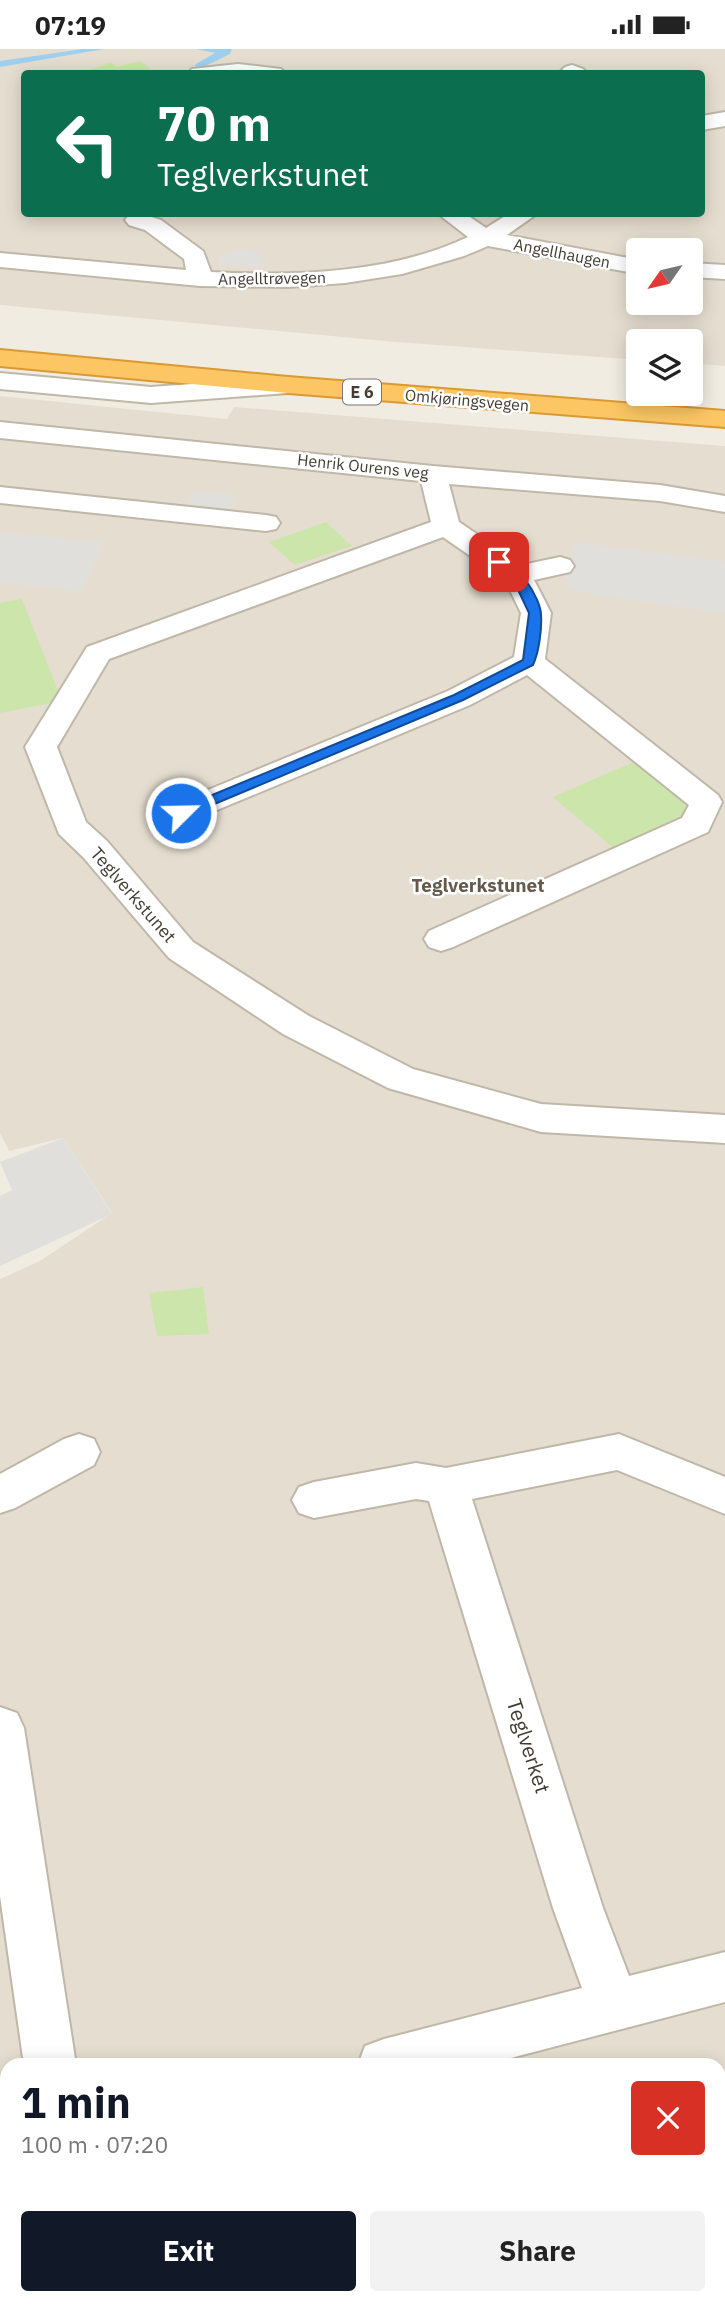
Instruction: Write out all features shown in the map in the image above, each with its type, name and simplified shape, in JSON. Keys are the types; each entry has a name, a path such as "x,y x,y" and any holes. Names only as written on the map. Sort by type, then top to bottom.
{"highway":[{"name":"Omkjøringsvegen","path":"0,358 288,385 725,419"},
{"name":"Omkjøringsvegen","path":"379,368 614,386"}],"street":[{"path":"705,122 725,119"},
{"path":"97,270 138,217 195,256 200,279"},
{"path":"455,217 485,238"},
{"name":"Angelltrøvegen","path":"0,260 200,279 318,279 393,267 455,251 485,238 520,217"},
{"name":"Angellhaugen","path":"485,238 626,265"},
{"path":"704,271 725,272"},
{"path":"0,381 151,395 288,385"},
{"name":"Henrik Ourens veg","path":"0,430 433,474 660,493 725,504"},
{"path":"433,474 446,526 517,575 536,613 529,662"},
{"path":"0,495 266,523"},
{"name":"Teglverkstunet","path":"446,526 98,653 41,747 71,827 95,849 181,950 296,1025 401,1080 541,1118 725,1129"},
{"path":"517,575 560,566"},
{"path":"181,813 459,698 529,662"},
{"path":"441,939 696,825 706,802 529,662"},
{"path":"0,1495 79,1452"},
{"path":"314,1500 416,1481 446,1486 620,1452 725,1496"},
{"name":"Teglverket","path":"446,1486 579,1908 614,2005"},
{"path":"0,1728 49,2058"},
{"path":"411,2058 725,1977"}],"shaded area":[{"path":"0,49 725,49 725,366 703,364 703,329 626,329 626,359 396,342 0,305"},
{"path":"239,249 257,251 264,267 219,265 217,256"},
{"path":"0,396 227,419 234,407 725,446 725,2058 0,2058 0,1279 40,1261 112,1213 63,1138 9,1151 0,1133"},
{"path":"195,490 236,495 231,510 187,506"},
{"path":"0,533 105,542 81,591 0,582"},
{"path":"575,542 725,562 725,613 571,589 564,578"},
{"path":"63,1138 112,1214 0,1266 0,1196 12,1190 0,1162"}],"green space":[{"path":"140,61 150,69 89,70 111,63 117,67"},
{"path":"326,522 352,546 295,565 269,542"},
{"path":"22,599 62,701 0,713 0,603"},
{"path":"638,760 690,801 684,823 617,851 553,797"},
{"path":"203,1287 209,1334 157,1336 149,1293"}],"waterway":[{"path":"0,64 100,49"},
{"path":"200,49 224,52"},
{"path":"224,52 228,49"},
{"path":"199,66 224,52"}],"district":[{"name":"Teglverkstunet","path":"478,885"}],"route":[{"path":"181,813 459,698 529,662 536,613 517,575 499,562"}]}
